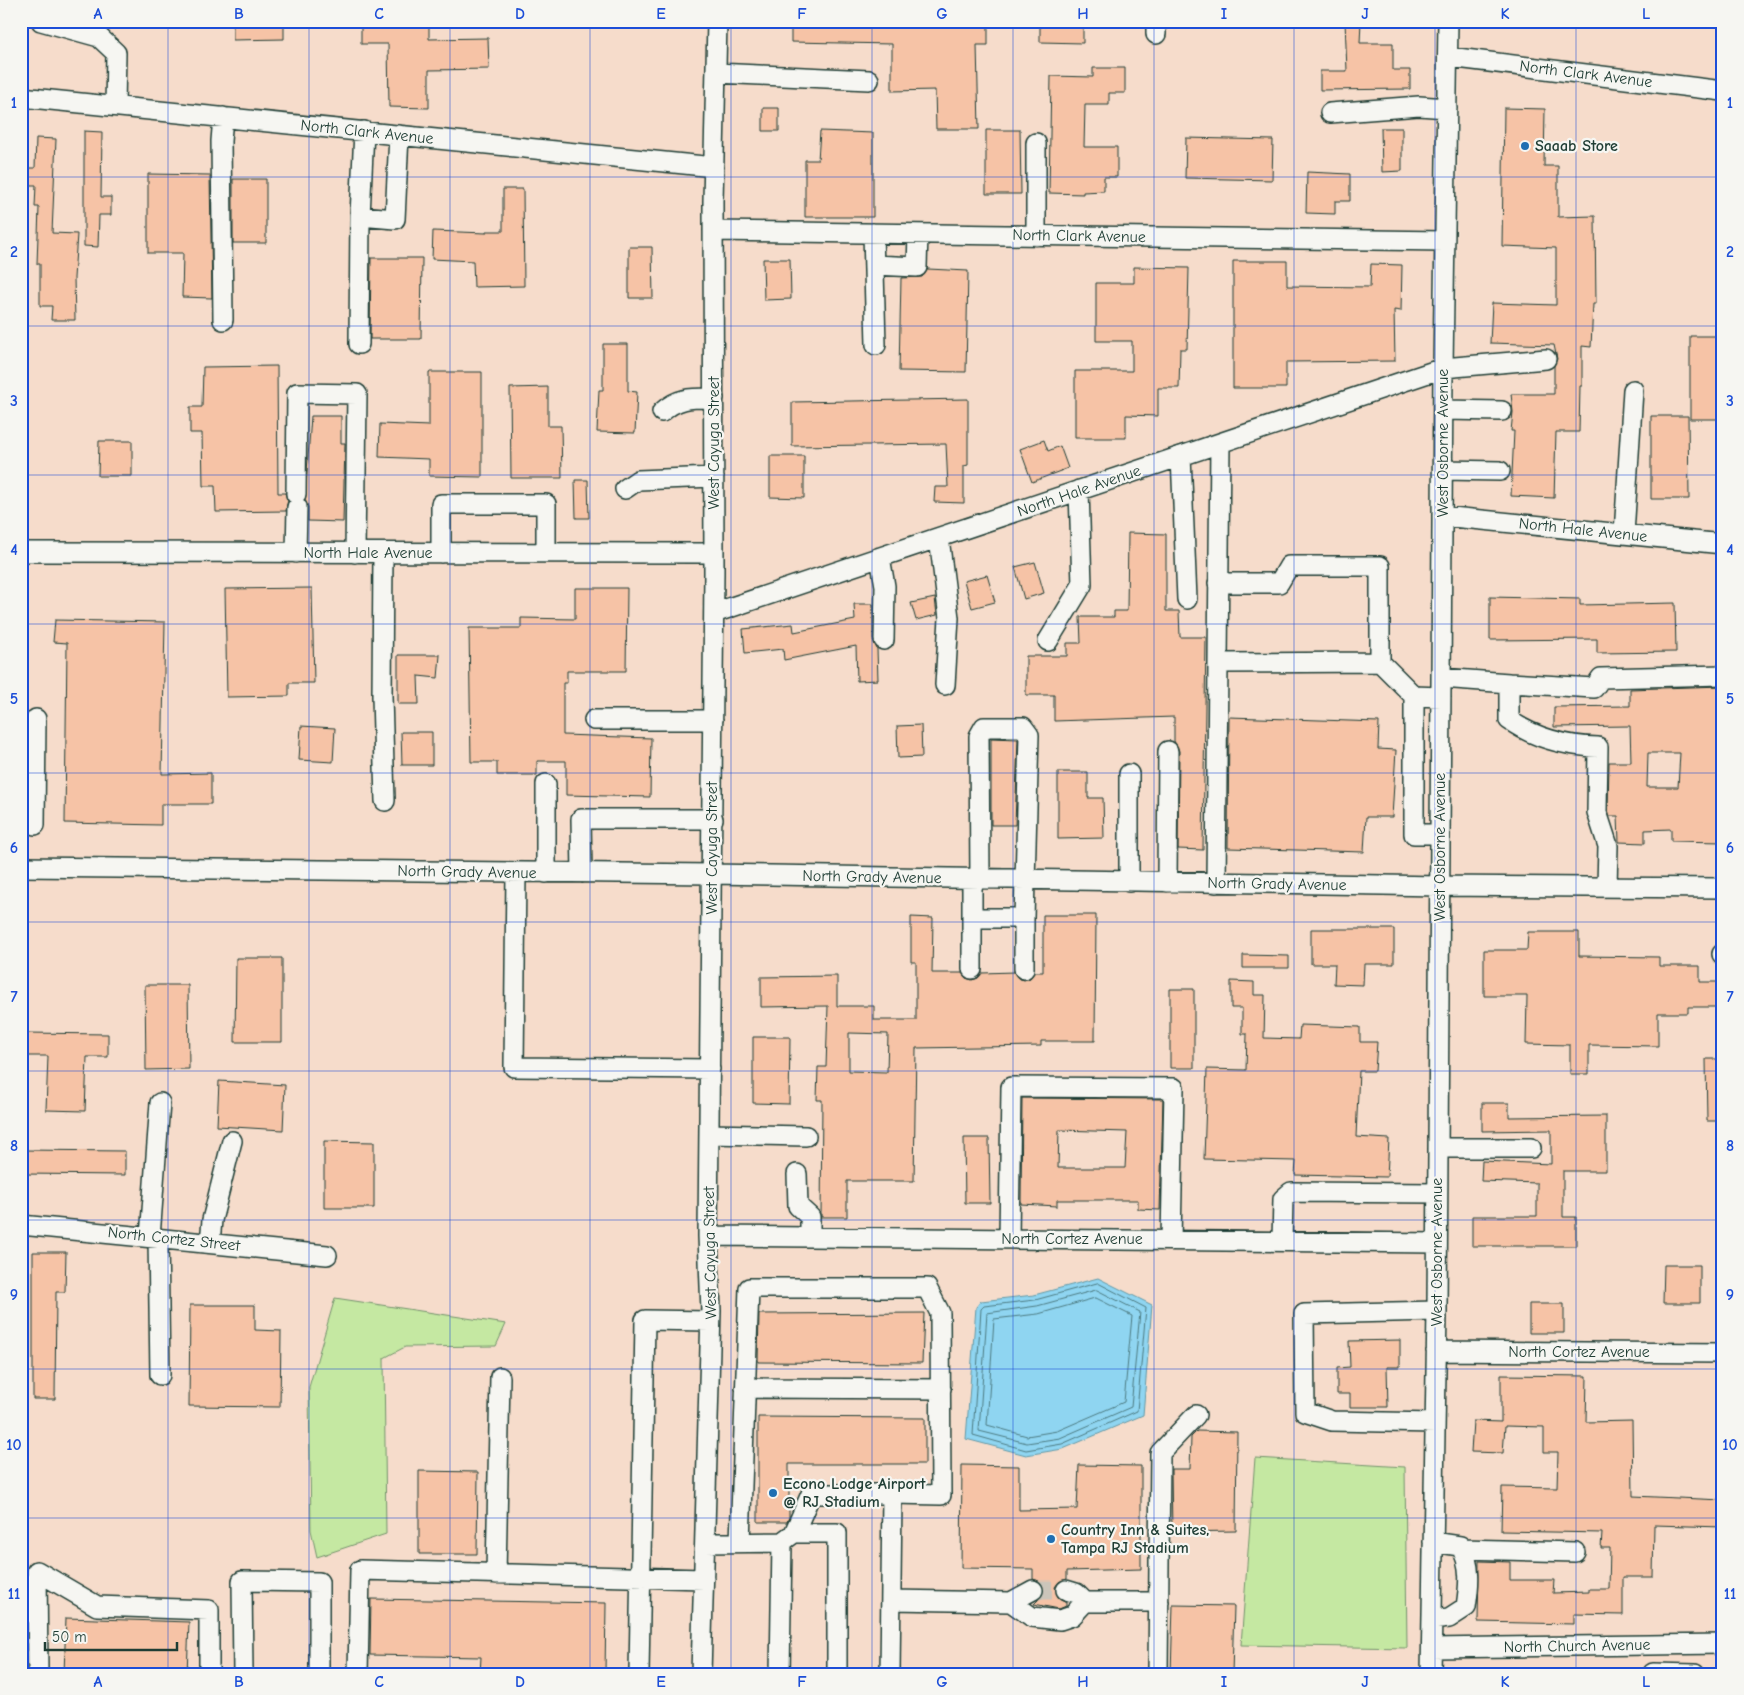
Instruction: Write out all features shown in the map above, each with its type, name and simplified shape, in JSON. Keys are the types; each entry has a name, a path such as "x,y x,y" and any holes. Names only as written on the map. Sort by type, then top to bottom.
{"street":[{"path":"41,21 99,38 116,53 115,106"},
{"name":"West Cayuga Street","path":"701,1674 710,1321 708,1236 714,613 713,231 717,21"},
{"name":"West Osborne Avenue","path":"1431,1674 1438,1148 1444,241 1449,57 1448,21"},
{"name":"North Clark Avenue","path":"1449,57 1723,91"},
{"path":"716,73 869,80"},
{"name":"North Clark Avenue","path":"21,97 714,167"},
{"path":"1330,113 1397,107 1447,108"},
{"path":"223,117 223,320"},
{"path":"359,344 360,216 364,131"},
{"path":"360,216 395,219 398,135"},
{"path":"1036,143 1036,236"},
{"name":"North Clark Avenue","path":"713,231 1444,241"},
{"path":"873,234 876,345"},
{"path":"874,265 916,267 918,234"},
{"name":"North Hale Avenue","path":"714,613 1443,368 1546,359"},
{"path":"1624,534 1633,390"},
{"path":"296,553 297,393 357,394 355,553"},
{"path":"662,412 673,402 687,398 714,398"},
{"path":"1443,410 1502,411"},
{"path":"1216,883 1220,443"},
{"path":"1181,456 1187,599"},
{"path":"1443,470 1500,471"},
{"path":"625,489 638,480 714,477"},
{"path":"1048,641 1082,586 1079,490"},
{"path":"441,553 441,504 546,504 546,553"},
{"name":"North Hale Avenue","path":"1442,516 1723,544"},
{"path":"938,538 949,618 945,685"},
{"name":"North Hale Avenue","path":"21,552 714,553"},
{"path":"383,553 382,696 385,800"},
{"path":"880,557 885,586 884,640"},
{"path":"1218,583 1279,583 1289,566 1380,566 1380,662 1414,696 1414,834 1440,834"},
{"path":"1218,663 1380,662"},
{"path":"1414,696 1441,688 1509,683 1594,688 1601,678 1723,675"},
{"path":"1509,683 1509,720 1527,733 1570,746 1598,747 1597,812 1608,846 1607,886"},
{"path":"35,824 28,781 36,719"},
{"path":"594,720 713,720"},
{"path":"972,969 972,918 976,879 979,736 984,727 1023,727 1029,735 1024,969"},
{"path":"1167,882 1168,751"},
{"path":"1129,774 1129,882"},
{"path":"546,784 546,872"},
{"path":"582,873 581,819 712,819"},
{"name":"North Grady Avenue","path":"21,867 712,874 1129,882 1723,888"},
{"path":"516,872 514,1067 710,1069"},
{"path":"972,918 1024,918"},
{"path":"1009,1239 1012,1087 1174,1088 1171,1240"},
{"path":"160,1104 154,1237 160,1375"},
{"path":"709,1134 806,1136"},
{"path":"210,1243 212,1220 232,1141"},
{"path":"1438,1148 1531,1148"},
{"path":"798,1174 798,1206 810,1217 810,1237"},
{"path":"1282,1241 1283,1199 1291,1192 1437,1194"},
{"name":"North Cortez Street","path":"21,1225 326,1255"},
{"name":"North Cortez Avenue","path":"708,1236 1437,1242"},
{"path":"740,1542 749,1288 927,1288 940,1313 942,1495 811,1494 788,1537 780,1674"},
{"path":"1435,1423 1332,1421 1305,1412 1304,1314 1436,1311"},
{"path":"638,1674 645,1320 710,1321"},
{"name":"North Cortez Avenue","path":"1436,1351 1723,1353"},
{"path":"496,1574 500,1377"},
{"path":"745,1388 941,1390"},
{"path":"1158,1674 1160,1453 1196,1415"},
{"path":"890,1674 892,1494"},
{"path":"705,1543 740,1542 837,1533 837,1674"},
{"path":"1432,1620 1450,1618 1466,1607 1469,1575 1466,1556 1462,1549 1455,1544 1433,1542"},
{"path":"1462,1549 1575,1552"},
{"path":"358,1674 360,1570 704,1579"},
{"path":"29,1571 38,1674"},
{"path":"29,1571 97,1606 209,1610 209,1674"},
{"path":"243,1674 242,1581 319,1582 320,1674"},
{"path":"891,1600 1011,1602 1033,1590"},
{"path":"1066,1590 1076,1593 1085,1602 1159,1602"},
{"path":"1011,1602 1032,1617 1060,1620 1072,1616 1085,1602"},
{"name":"North Church Avenue","path":"1432,1648 1723,1644"},
{"path":"1653,1645 1653,1673 1695,1674"}],"shaded area":[{"path":"21,21 707,21 703,156 21,88"},
{"path":"727,21 1438,21 1434,232 723,222"},
{"path":"1459,21 1723,21 1723,82 1459,49"},
{"path":"1459,67 1723,101 1723,535 1453,508"},
{"path":"21,106 703,175 704,544 21,543"},
{"path":"723,241 1434,250 1433,362 724,600"},
{"path":"1433,381 1430,877 723,865 724,619"},
{"path":"1453,527 1723,553 1723,876 1450,877"},
{"path":"21,562 704,563 704,606 701,607 704,614 702,865 21,857"},
{"path":"21,876 702,883 698,1245 700,1311 691,1674 21,1674 21,1234 335,1265 338,1247 21,1216","holes":["335,1299 495,1346 405,1347 384,1358 317,1557 311,1530 309,1387"]},
{"path":"722,884 1430,895 1427,1233 718,1227"},
{"path":"1450,895 1723,895 1723,1343 1446,1342"},
{"path":"719,1246 1427,1251 1421,1674 711,1674 721,1312","holes":["1098,1278 1152,1305 1063,1449 1026,1455 967,1439 981,1301 1034,1295"]},
{"path":"1446,1360 1723,1362 1723,1635 1442,1638"},
{"path":"1723,1653 1723,1674 1442,1674 1442,1657"}],"green space":[{"path":"335,1298 506,1324 496,1346 405,1347 384,1358 386,1534 317,1557 311,1530 309,1387"},
{"path":"1255,1458 1405,1467 1407,1648 1241,1645"}],"water":[{"path":"1098,1278 1152,1305 1143,1415 1063,1449 1026,1455 966,1439 976,1307 981,1301 1034,1295"}],"building":[{"path":"233,21 284,21 284,39 233,40"},
{"path":"361,21 429,21 429,39 488,38 489,69 429,70 429,108 389,107 388,44 361,44"},
{"path":"791,21 988,21 988,45 977,45 979,129 936,129 935,90 892,91 892,44 791,42"},
{"path":"1040,21 1083,21 1083,43 1040,42"},
{"path":"1345,21 1361,21 1360,43 1393,43 1393,70 1410,70 1410,89 1320,90 1320,71 1347,71"},
{"path":"1093,68 1125,68 1125,93 1109,93 1109,105 1085,105 1084,147 1117,147 1117,177 1104,177 1104,191 1083,192 1083,194 1049,193 1051,76 1093,77"},
{"path":"763,108 779,108 779,131 763,131"},
{"path":"1504,108 1545,109 1544,166 1558,166 1558,217 1595,216 1596,304 1593,304 1591,347 1582,346 1579,432 1556,432 1554,498 1511,496 1514,431 1511,431 1513,412 1511,394 1554,394 1554,366 1557,359 1554,345 1490,343 1492,303 1556,305 1556,248 1502,246"},
{"path":"1381,128 1402,128 1402,171 1382,172"},
{"path":"986,130 1020,130 1021,194 986,194"},
{"path":"84,131 102,132 101,197 111,197 111,215 99,215 98,247 84,246"},
{"path":"820,131 873,133 873,217 805,217 805,160 818,160"},
{"path":"36,138 56,139 52,233 77,234 74,278 75,320 51,320 52,306 40,306 40,264 37,264 39,207 35,207 36,185 27,185 27,168 35,168"},
{"path":"1186,138 1273,140 1272,180 1185,178"},
{"path":"1307,172 1350,174 1350,201 1335,201 1335,214 1306,213"},
{"path":"148,174 210,175 212,298 182,297 183,253 148,253"},
{"path":"233,179 266,179 266,243 233,243"},
{"path":"503,189 523,189 524,286 474,287 473,261 432,259 433,231 486,233 486,231 503,231"},
{"path":"629,247 652,247 653,298 629,298"},
{"path":"371,258 422,258 421,339 370,339"},
{"path":"763,259 790,259 791,299 764,300"},
{"path":"1233,261 1287,261 1287,286 1370,287 1371,264 1402,265 1401,311 1394,310 1395,361 1286,362 1286,388 1233,388"},
{"path":"1134,267 1189,268 1187,349 1180,349 1179,388 1158,388 1158,416 1126,415 1126,438 1075,438 1075,371 1132,371 1132,341 1096,341 1096,283 1134,283"},
{"path":"928,269 968,271 966,372 899,371 901,278 922,277"},
{"path":"1690,336 1723,336 1723,419 1690,419"},
{"path":"603,344 628,344 628,391 637,392 635,433 597,432 599,390 603,390"},
{"path":"277,366 278,493 285,493 288,501 286,511 216,512 215,486 203,486 202,433 190,433 190,407 202,407 203,367"},
{"path":"429,372 482,372 482,477 429,476 429,459 379,457 380,424 429,426"},
{"path":"548,387 548,426 561,426 562,478 511,478 510,388"},
{"path":"968,399 968,465 964,466 964,503 934,502 935,487 948,487 946,444 792,446 792,402"},
{"path":"311,416 341,416 341,443 345,443 343,522 308,521 308,507 305,500"},
{"path":"1651,416 1688,416 1689,499 1651,499"},
{"path":"1044,440 1048,451 1060,446 1068,468 1032,482 1020,449"},
{"path":"99,441 132,441 132,476 98,476"},
{"path":"770,456 804,456 804,498 770,497"},
{"path":"575,480 588,480 589,518 576,518"},
{"path":"1128,533 1166,534 1166,611 1179,611 1180,637 1206,637 1203,850 1178,849 1179,751 1174,741 1174,717 1054,721 1054,695 1026,695 1026,656 1067,656 1067,643 1081,643 1080,617 1114,617 1114,611 1127,611"},
{"path":"1035,562 1044,593 1024,599 1015,567"},
{"path":"987,575 995,602 972,608 964,581"},
{"path":"312,588 314,683 289,683 289,696 227,697 225,589"},
{"path":"575,588 627,588 626,671 567,671 567,683 563,683 563,735 651,738 650,797 566,795 566,761 537,761 537,775 497,775 497,762 471,762 469,628 521,628 521,618 575,619"},
{"path":"1490,597 1580,599 1580,605 1675,603 1676,652 1597,653 1597,639 1490,640"},
{"path":"935,598 937,615 916,620 911,603"},
{"path":"854,604 873,604 873,640 877,649 878,680 857,681 856,646 784,660 783,649 745,653 743,629 793,624 794,632 855,620"},
{"path":"55,620 165,622 162,774 211,773 211,804 161,804 161,825 65,823 67,643 53,642"},
{"path":"398,655 440,655 438,678 418,676 419,704 398,704"},
{"path":"1723,686 1723,842 1671,841 1671,829 1645,830 1645,843 1619,842 1618,816 1610,816 1608,810 1609,762 1631,762 1630,726 1554,727 1554,707 1630,706 1630,689","holes":["1648,753 1680,753 1678,787 1647,787"]},
{"path":"1229,717 1379,722 1378,749 1396,750 1392,817 1366,817 1364,852 1228,848"},
{"path":"921,725 922,757 898,758 897,726"},
{"path":"301,726 335,728 333,762 299,760"},
{"path":"401,732 432,732 432,765 402,765"},
{"path":"991,738 1018,739 1015,825 991,825"},
{"path":"1058,772 1088,772 1088,798 1103,798 1104,838 1058,839"},
{"path":"1043,915 1096,915 1095,1041 1041,1041 1041,1046 916,1048 914,1181 847,1181 847,1217 821,1217 822,1100 817,1100 818,1067 826,1067 828,1006 761,1007 761,977 837,976 837,1006 874,1006 874,1020 916,1020 916,962 911,962 911,917 933,918 932,973 962,973 966,978 972,980 978,978 982,973 1014,972 1018,978 1024,980 1030,978 1035,972 1043,972","holes":["849,1033 888,1034 887,1072 849,1071"]},
{"path":"1311,929 1394,929 1394,964 1364,964 1363,985 1334,984 1335,964 1311,964"},
{"path":"1528,932 1579,932 1579,956 1659,957 1659,966 1700,966 1700,982 1723,982 1723,1007 1688,1007 1688,1013 1658,1013 1658,1046 1589,1045 1589,1074 1570,1074 1570,1045 1526,1044 1527,996 1484,996 1484,950 1527,950"},
{"path":"1243,955 1289,956 1289,968 1243,968"},
{"path":"236,958 282,958 282,1042 235,1042"},
{"path":"1231,981 1254,982 1254,995 1265,995 1264,1038 1299,1039 1300,1025 1360,1027 1360,1042 1377,1042 1375,1071 1359,1071 1356,1137 1389,1139 1387,1177 1295,1175 1296,1161 1204,1159 1207,1069 1246,1070 1247,1034 1242,1034 1242,1008 1231,1008"},
{"path":"145,985 188,985 189,1069 146,1070"},
{"path":"1170,989 1194,989 1194,1068 1170,1068"},
{"path":"26,1033 108,1034 108,1057 87,1057 85,1111 46,1110 48,1056 25,1056"},
{"path":"753,1037 790,1037 789,1104 753,1103"},
{"path":"1706,1059 1723,1059 1723,1121 1707,1121"},
{"path":"219,1081 285,1085 283,1130 217,1126"},
{"path":"1022,1098 1163,1099 1160,1210 1138,1209 1138,1200 1057,1200 1057,1206 1021,1204","holes":["1059,1130 1127,1132 1125,1168 1058,1168"]},
{"path":"1482,1103 1509,1103 1509,1117 1606,1116 1606,1171 1563,1171 1563,1217 1576,1217 1576,1246 1472,1246 1472,1216 1537,1216 1537,1183 1481,1181 1482,1161 1551,1164 1551,1130 1482,1131"},
{"path":"964,1138 989,1138 990,1203 965,1203"},
{"path":"324,1141 374,1142 374,1208 324,1208"},
{"path":"23,1150 125,1151 125,1175 23,1174"},
{"path":"33,1252 66,1252 65,1292 56,1292 55,1399 33,1399"},
{"path":"1664,1265 1700,1265 1700,1303 1663,1303"},
{"path":"1529,1304 1564,1304 1564,1333 1529,1333"},
{"path":"190,1305 255,1305 255,1330 281,1331 280,1407 189,1406"},
{"path":"924,1313 922,1363 758,1362 759,1314"},
{"path":"1400,1340 1400,1367 1387,1367 1388,1407 1350,1407 1350,1394 1337,1394 1337,1368 1350,1367 1349,1341"},
{"path":"1501,1375 1587,1376 1586,1422 1632,1421 1633,1496 1723,1500 1723,1527 1654,1525 1653,1577 1623,1577 1623,1615 1574,1614 1574,1624 1478,1622 1479,1561 1510,1562 1510,1580 1554,1580 1553,1593 1589,1592 1589,1589 1609,1589 1610,1548 1601,1548 1602,1533 1501,1531 1502,1487 1557,1488 1558,1452 1544,1452 1544,1427 1505,1426 1503,1453 1471,1452 1473,1421 1501,1422"},
{"name":"Econo Lodge Airport @ RJ Stadium","path":"758,1417 925,1418 925,1464 789,1464 789,1517 787,1522 758,1522"},
{"path":"1197,1431 1237,1432 1236,1531 1172,1532 1171,1469 1190,1469 1191,1437"},
{"name":"Country Inn & Suites, Tampa RJ Stadium","path":"962,1465 1019,1466 1019,1510 1077,1509 1079,1465 1141,1466 1141,1569 1067,1571 1067,1579 1059,1582 1055,1587 1058,1597 1066,1602 1066,1606 1059,1609 1034,1604 1042,1596 1044,1590 1039,1581 1033,1579 1033,1569 961,1568"},
{"path":"419,1471 478,1472 477,1554 419,1554"},
{"path":"371,1599 606,1603 605,1674 480,1674 481,1657 370,1655"},
{"path":"1173,1605 1234,1606 1232,1674 1171,1674"},
{"path":"66,1618 189,1622 187,1674 64,1674"}],"tunnel":[{"path":"1033,1590 1066,1590"}],"place":[{"name":"Saaab Store","path":"1525,146"},
{"name":"Econo Lodge Airport @ RJ Stadium","path":"773,1493"},
{"name":"Country Inn & Suites, Tampa RJ Stadium","path":"1051,1539"}]}
